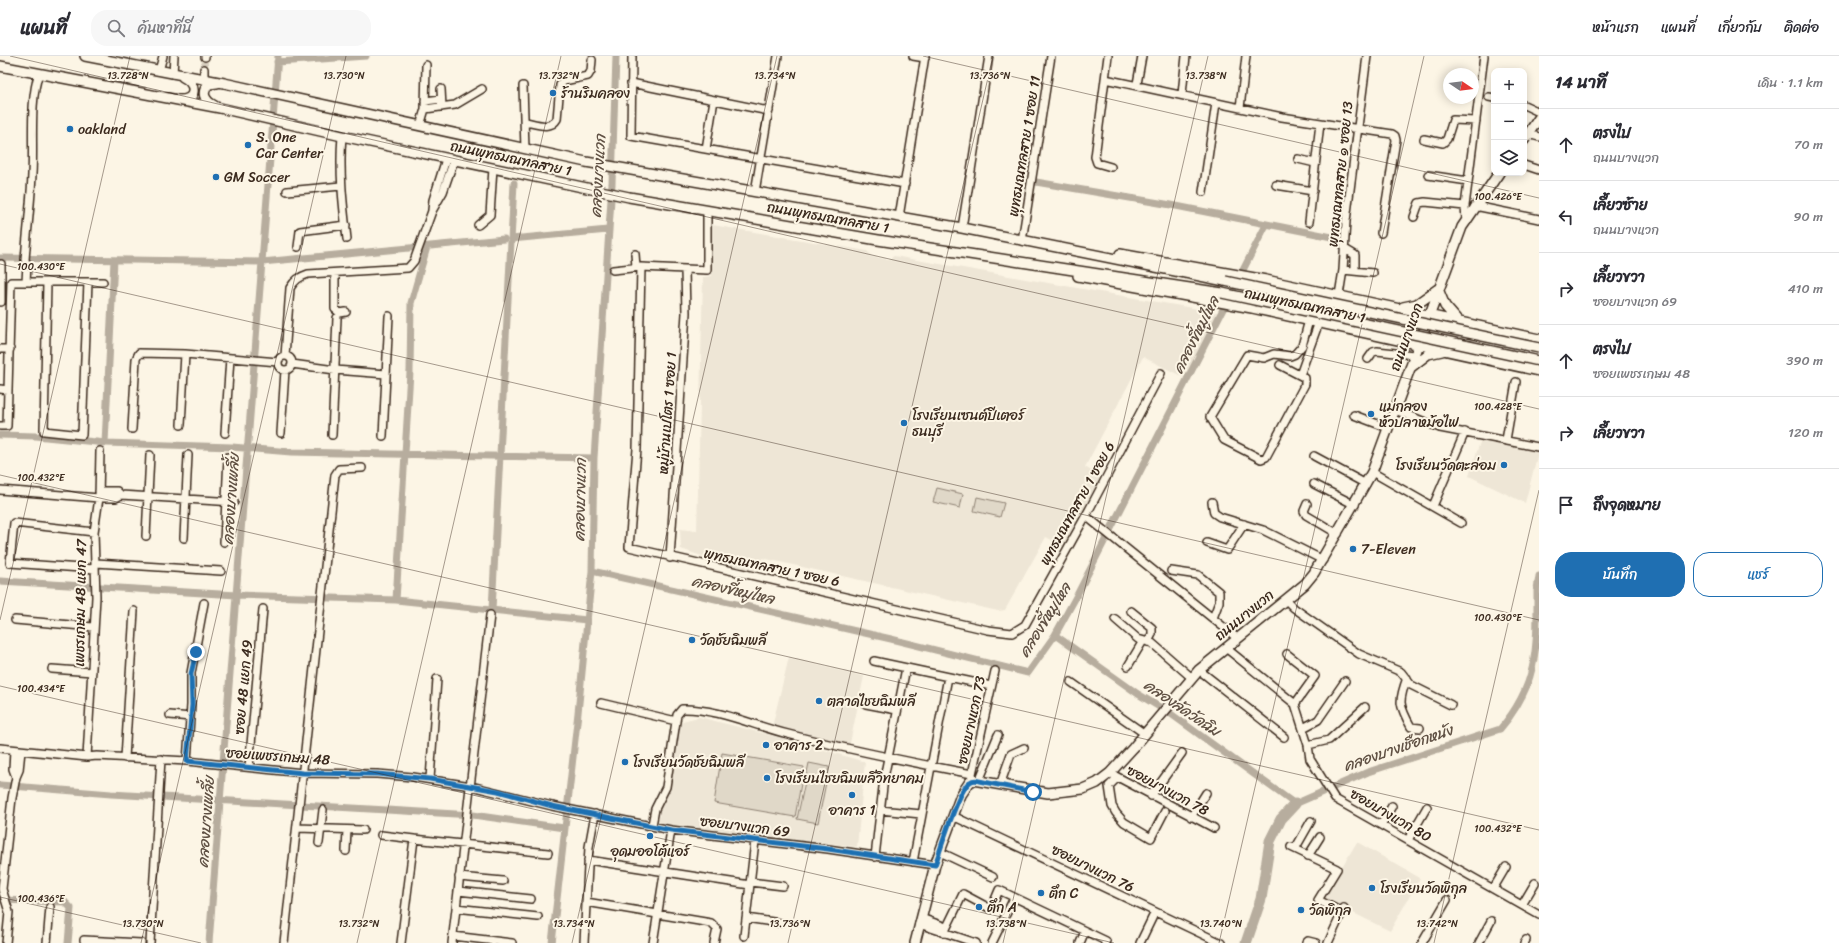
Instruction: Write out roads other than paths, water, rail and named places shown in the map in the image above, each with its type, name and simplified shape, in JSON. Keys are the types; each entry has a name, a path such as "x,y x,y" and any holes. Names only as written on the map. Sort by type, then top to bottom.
{"main road":[{"name":"ถนนพุทธมณฑลสาย 1","path":"85,56 224,83 586,162 962,228 1225,281 1539,348"},
{"name":"ถนนพุทธมณฑลสาย 1","path":"0,66 220,108 286,124 586,189 707,211 1018,262 1222,293 1539,361"},
{"path":"172,99 186,100 190,97 193,91 193,85 190,81 175,74"},
{"path":"220,108 207,102 204,96 204,90 212,83 224,83"},
{"path":"1527,136 1539,118"},
{"name":"ถนนบางแวก","path":"975,778 1033,792 1065,792 1090,786 1113,775 1145,734 1199,670 1305,584 1323,560 1372,472 1438,289 1466,220 1497,176"},
{"name":"ถนนพุทธมณฑลสาย 1","path":"1022,241 1075,246 1221,271 1372,302 1539,339"},
{"name":"ถนนพุทธมณฑลสาย 1","path":"1018,262 1071,275 1205,298 1320,322 1539,371"},
{"path":"1394,307 1409,307 1417,304 1438,289 1448,309 1460,322"},
{"path":"1362,331 1392,332 1401,324 1401,316 1372,302"},
{"path":"1494,330 1461,328 1452,334 1450,339 1460,348 1499,362"},
{"path":"1408,370 1428,354 1447,350"},
{"path":"914,943 935,865 953,816 966,787 969,782 975,778"}],"street":[{"path":"160,71 163,56"},
{"path":"174,56 175,74"},
{"path":"632,56 632,136 905,184"},
{"path":"755,192 762,158 778,56"},
{"path":"899,217 925,57 913,56"},
{"path":"962,228 989,56"},
{"name":"พุทธมณฑลสาย 1 ซอย 11","path":"1022,241 1051,56"},
{"path":"1108,56 1095,157 1097,163 1111,168"},
{"path":"1137,84 1142,56"},
{"path":"1182,94 1186,56"},
{"path":"1240,108 1246,56"},
{"name":"พุทธมณฑลสาย ๑ ซอย 13","path":"1339,295 1345,250 1346,221 1367,56"},
{"path":"1466,220 1465,206 1484,56"},
{"path":"526,122 550,126 554,124 557,119 560,85 564,81 588,76 591,71 592,60"},
{"path":"420,126 425,109 426,65"},
{"path":"204,69 204,79"},
{"path":"23,282 26,264 25,260 32,174 35,83 39,73"},
{"path":"1105,79 1137,84 1240,108 1320,123 1392,134 1395,136 1381,233"},
{"path":"631,83 769,112"},
{"path":"523,86 526,122 525,149"},
{"path":"441,89 442,107"},
{"path":"425,109 461,103 482,89"},
{"path":"425,100 442,99"},
{"path":"706,149 714,100"},
{"path":"1203,192 1216,103"},
{"path":"1527,106 1539,112"},
{"path":"1424,139 1443,143 1447,139 1452,120 1476,121"},
{"path":"1309,222 1320,123"},
{"path":"342,136 340,157 341,186 347,239"},
{"path":"1527,137 1539,137"},
{"path":"285,356 290,288 294,281 308,274 408,268 417,252 432,210 443,192 450,159"},
{"path":"1298,160 1315,163"},
{"path":"1527,166 1539,170"},
{"path":"478,225 490,215 492,168"},
{"path":"1428,175 1468,181"},
{"path":"1276,185 1313,191"},
{"path":"287,191 341,186"},
{"path":"1414,217 1419,203 1431,202 1465,206"},
{"path":"1475,206 1539,219"},
{"path":"613,270 638,267 707,270 707,211"},
{"path":"298,247 300,231 346,226"},
{"path":"1345,250 1355,255 1355,271"},
{"path":"635,254 638,267"},
{"path":"1,264 0,302 11,302"},
{"name":"พุทธมณฑลสาย 1 ซอย 6","path":"638,267 637,449 629,547 670,558 861,599 988,630 1012,633 1025,625 1086,516 1161,373"},
{"name":"หมู่บ้านเปโตร 1 ซอย 1","path":"670,558 686,313 685,270"},
{"path":"1343,270 1373,273"},
{"path":"335,273 335,309 340,312 346,312"},
{"path":"0,426 7,426 11,282 103,282"},
{"path":"47,282 44,431 82,434 88,282"},
{"path":"383,436 389,316"},
{"path":"332,435 337,318"},
{"path":"1280,365 1305,378 1305,384 1264,459 1261,460 1224,440 1216,430 1210,416 1245,356 1249,354 1264,358 1274,354 1290,356 1295,354 1302,346 1309,320"},
{"path":"1300,375 1320,322"},
{"path":"0,349 10,349"},
{"path":"1368,359 1373,352 1377,351 1414,355"},
{"path":"132,429 137,355 142,353 185,354 278,362"},
{"path":"181,425 185,354"},
{"path":"285,356 280,357 278,362 279,368 285,370 290,369 292,364"},
{"path":"285,356 291,360 292,364"},
{"path":"225,433 230,358"},
{"path":"292,364 335,370 386,374"},
{"path":"281,433 285,370"},
{"path":"1506,440 1516,382"},
{"path":"0,390 8,390"},
{"path":"1395,410 1440,428 1538,447"},
{"path":"1354,415 1388,428"},
{"path":"1433,506 1465,432"},
{"name":"เพชรเกษม 48 แยก 47","path":"87,757 93,627 96,597 94,532 99,495 100,450"},
{"path":"184,538 188,454"},
{"path":"146,536 150,455"},
{"path":"1314,456 1366,484"},
{"path":"224,542 228,457"},
{"path":"284,943 335,475 339,469 362,468"},
{"path":"1372,472 1462,522"},
{"path":"1314,484 1354,505"},
{"path":"0,490 99,495 116,498 121,495 234,502"},
{"path":"1212,502 1214,513 1220,517 1278,536 1323,560"},
{"path":"1307,504 1304,510 1306,515 1338,534"},
{"path":"1086,516 1237,638"},
{"path":"94,532 15,523 13,525 10,563 221,571"},
{"path":"1207,543 1228,550 1244,524"},
{"path":"1171,571 1198,575 1219,592 1219,602 1213,618"},
{"path":"1286,600 1294,608 1359,654 1401,672 1411,685 1452,705"},
{"path":"187,761 191,674 204,603"},
{"name":"ซอย 48 แยก 49","path":"249,767 263,609"},
{"path":"125,758 134,611"},
{"path":"1128,666 1145,641 1152,634 1152,628 1131,611"},
{"path":"490,615 471,786 462,844 452,940 512,943"},
{"path":"1115,619 1138,639 1145,641 1192,678"},
{"path":"15,620 93,627"},
{"path":"1226,648 1295,704 1315,676 1287,654"},
{"path":"874,661 991,686"},
{"path":"876,857 880,810 888,756 906,668"},
{"path":"52,669 92,672"},
{"path":"1199,670 1284,737"},
{"name":"ซอยบางแวก 73","path":"975,778 995,671"},
{"path":"913,862 930,765 948,676"},
{"path":"1407,678 1401,693 1400,708 1411,727 1420,728"},
{"path":"430,779 438,679"},
{"path":"1303,728 1318,720 1345,681"},
{"path":"1071,682 1145,734"},
{"path":"601,703 676,721"},
{"path":"866,704 897,710"},
{"name":"ซอยบางแวก 80","path":"1295,704 1308,745 1310,759 1335,799 1539,915"},
{"path":"1308,745 1330,740 1365,707"},
{"path":"652,825 657,804 666,786 679,710 689,709 745,721 778,732 847,750 888,756 930,765 975,778 998,735"},
{"path":"170,715 190,717"},
{"name":"ซอยเพชรเกษม 48","path":"0,748 87,757 187,761 223,766 249,767 303,773 377,774 430,779 471,786 552,806"},
{"path":"1000,785 1012,754 1024,748"},
{"path":"6,943 9,912 2,889 3,852 16,777 19,770 17,750"},
{"path":"1151,796 1182,753"},
{"path":"150,943 161,759"},
{"path":"1113,775 1109,786 1112,806 1124,822 1151,838 1166,811"},
{"name":"ซอยบางแวก 78","path":"1113,775 1214,828"},
{"path":"1191,817 1206,794"},
{"name":"ซอยบางแวก 69","path":"552,806 671,830 935,865"},
{"path":"1381,825 1392,806"},
{"path":"1408,840 1428,808"},
{"path":"319,843 323,810"},
{"path":"880,810 921,814"},
{"path":"584,943 588,860 595,814"},
{"name":"ซอยบางแวก 76","path":"953,816 1221,943"},
{"path":"1312,821 1293,848 1337,869 1318,900 1344,910 1328,943"},
{"path":"297,828 362,830"},
{"path":"346,852 347,830"},
{"path":"653,943 671,830"},
{"path":"381,835 548,853"},
{"path":"1308,856 1320,837"},
{"path":"400,943 414,839"},
{"path":"744,936 755,841"},
{"path":"940,852 993,877"},
{"path":"588,860 664,873 783,886"},
{"path":"1494,889 1506,867"},
{"path":"459,877 503,881"},
{"path":"1522,905 1535,883"},
{"path":"945,930 963,894 991,909 999,890 1086,931 1106,941 1105,943"},
{"path":"458,891 531,899"},
{"path":"992,943 1014,898"},
{"path":"1422,943 1447,900"},
{"path":"586,902 714,924 716,929 714,943"},
{"path":"47,943 50,907"},
{"path":"456,908 538,917"},
{"path":"1140,943 1155,912"},
{"path":"746,918 780,924"},
{"path":"920,921 976,943"},
{"path":"1479,943 1491,921"},
{"path":"1080,943 1086,931"},
{"path":"84,940 141,943"},
{"path":"1306,943 1308,941 1316,943"}],"waterway":[{"name":"คลองบางเพลี้ย","path":"209,943 278,56"},
{"path":"277,62 366,56"},
{"name":"คลองบางแวก","path":"552,943 578,713 592,571 594,458 612,184 616,56"},
{"path":"1036,182 1171,205 1337,238"},
{"path":"492,610 514,183"},
{"name":"คลองขี้หมูไหล","path":"592,571 891,639 1028,673 1055,635 1077,595 1266,225"},
{"path":"511,239 608,230"},
{"path":"0,258 262,262 504,239"},
{"path":"396,600 410,372 411,303 427,247"},
{"path":"105,443 114,260"},
{"path":"0,435 36,436 106,443 232,447 291,452 594,458"},
{"name":"คลองบางเชือกหนัง","path":"1055,635 1138,694 1171,714 1295,804 1368,772 1500,729 1513,712 1529,680 1536,646 1537,589 1539,576"},
{"path":"0,581 237,595 396,600 587,620"},
{"path":"0,785 111,794 473,815 564,828"},
{"name":"คลองบางเชือกหนัง","path":"1246,943 1261,899 1270,841 1281,819 1295,804"},
{"path":"0,900 65,902 71,908 68,943"}],"tunnel":[{"path":"204,69 205,57"}],"place":[{"name":"ร้านริมคลอง","path":"553,93"},
{"name":"oakland","path":"70,129"},
{"name":"S. One Car Center","path":"248,145"},
{"name":"GM Soccer","path":"216,177"},
{"name":"แม่กลอง หัวปลาหม้อไฟ","path":"1371,414"},
{"name":"โรงเรียนเซนต์ปีเตอร์ ธนบุรี","path":"904,423"},
{"name":"โรงเรียนวัดตะล่อม","path":"1504,465"},
{"name":"7-Eleven","path":"1353,549"},
{"name":"วัดชัยฉิมพลี","path":"692,640"},
{"name":"ตลาดไชยฉิมพลี","path":"819,701"},
{"name":"อาคาร 2","path":"766,745"},
{"name":"โรงเรียนวัดชัยฉิมพลี","path":"625,762"},
{"name":"โรงเรียนไชยฉิมพลีวิทยาคม","path":"767,778"},
{"name":"อาคาร 1","path":"852,795"},
{"name":"อุดมออโต้แอร์","path":"650,836"},
{"name":"โรงเรียนวัดพิกุล","path":"1372,888"},
{"name":"ตึก C","path":"1041,893"},
{"name":"ตึก A","path":"979,907"},
{"name":"วัดพิกุล","path":"1301,910"}],"water label":[{"name":"คลองลัดวัดฉิม","path":"1182,708"}]}
